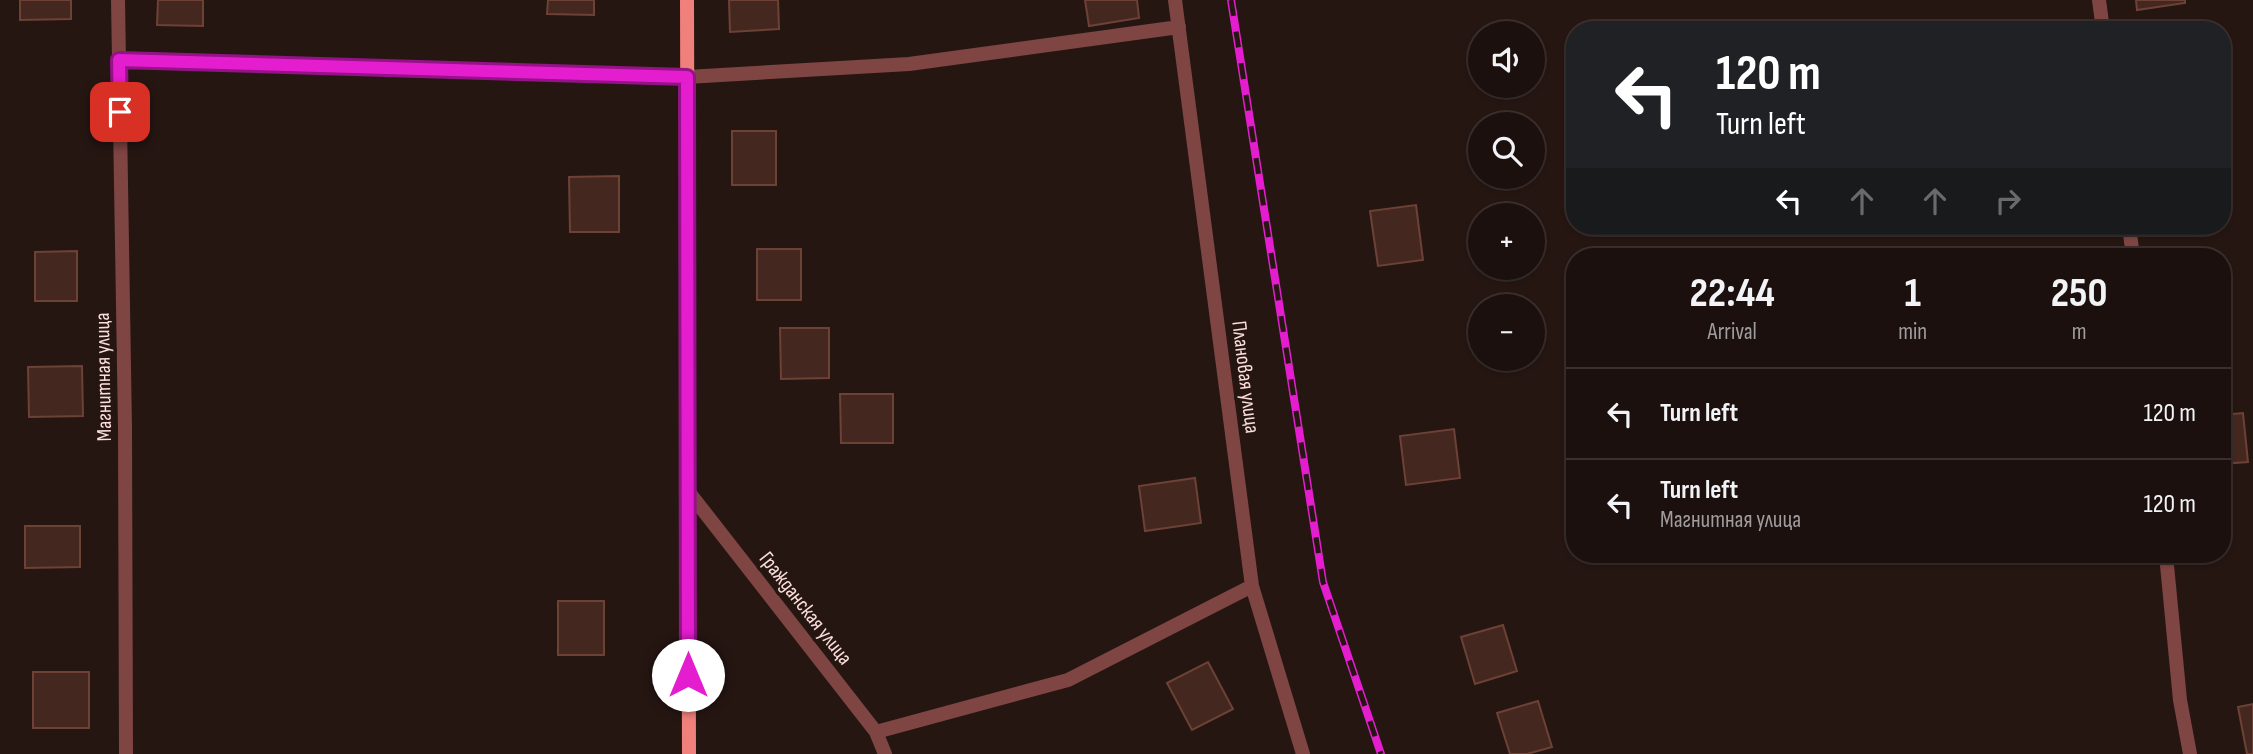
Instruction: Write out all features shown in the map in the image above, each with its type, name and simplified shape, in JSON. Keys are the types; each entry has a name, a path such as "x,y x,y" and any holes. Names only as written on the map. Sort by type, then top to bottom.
{"street":[{"name":"Магнитная улица","path":"118,0 125,428 126,754"},
{"path":"687,0 689,754"},
{"name":"Плановая улица","path":"1175,0 1252,586 1303,754"},
{"path":"2099,0 2102,21"},
{"path":"119,60 687,77 909,64 1179,27"},
{"name":"Гражданская улица","path":"688,491 876,732 885,754"},
{"path":"2167,563 2180,700 2190,754"},
{"path":"876,732 1068,680 1252,586"}],"building":[{"path":"20,0 71,0 71,19 20,20"},
{"path":"158,0 203,0 203,26 157,25"},
{"path":"548,0 594,0 594,15 547,14"},
{"path":"729,0 778,0 779,29 730,32"},
{"path":"1085,0 1137,0 1139,18 1089,26"},
{"path":"2136,0 2185,0 2185,3 2137,10"},
{"path":"732,131 776,131 776,185 732,185"},
{"path":"619,176 619,232 570,232 569,177"},
{"path":"1416,205 1423,260 1378,266 1370,211"},
{"path":"757,249 801,249 801,300 757,300"},
{"path":"77,251 77,301 35,301 35,252"},
{"path":"780,328 829,328 829,378 781,379"},
{"path":"82,366 83,416 29,417 28,367"},
{"path":"840,394 893,394 893,443 841,443"},
{"path":"2243,413 2248,462 2231,463 2231,414"},
{"path":"1454,429 1460,478 1406,485 1400,436"},
{"path":"1195,478 1201,523 1145,531 1139,486"},
{"path":"25,526 80,526 80,567 25,568"},
{"path":"558,601 604,601 604,655 558,655"},
{"path":"1503,625 1517,671 1475,684 1461,637"},
{"path":"1208,662 1233,709 1192,730 1167,683"},
{"path":"33,672 89,672 89,728 33,728"},
{"path":"1538,701 1552,747 1527,754 1510,754 1497,713"},
{"path":"2253,704 2253,754 2247,754 2238,707"}],"railway":[{"path":"1231,0 1323,582 1381,754"}],"route":[{"path":"120,112 119,60 687,77 688,675"}]}
